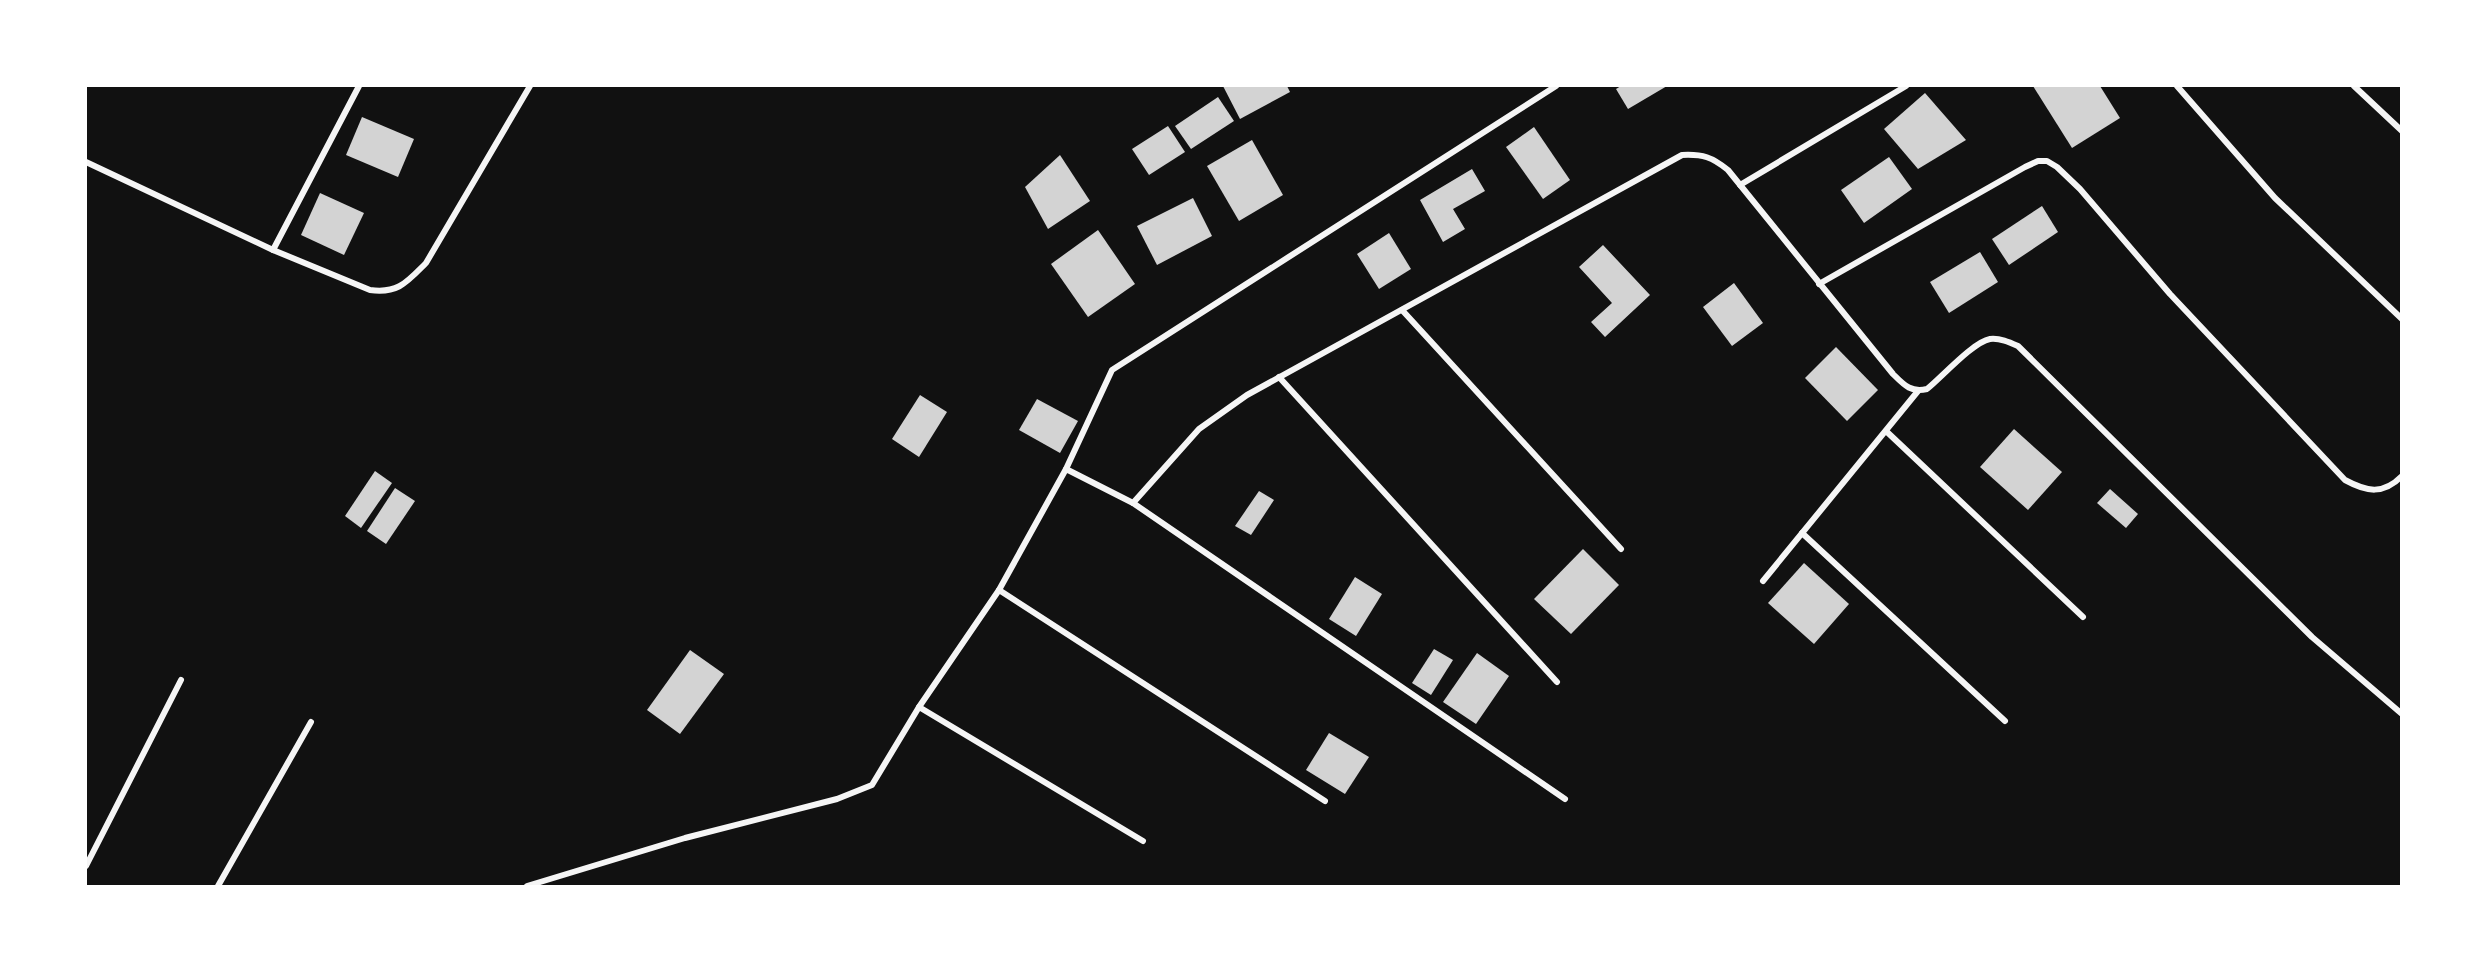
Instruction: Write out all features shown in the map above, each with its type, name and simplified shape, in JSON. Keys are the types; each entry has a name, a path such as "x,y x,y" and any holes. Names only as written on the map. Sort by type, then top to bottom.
{"street":[{"path":"273,250 359,86"},
{"path":"86,162 273,250 370,290 385,292 404,285 426,263 530,86"},
{"path":"527,886 685,837 837,799 872,785 886,765 919,706 999,590 1066,469 1112,370 1556,86"},
{"path":"1740,185 1906,86"},
{"path":"2177,86 2275,198 2402,319"},
{"path":"2354,86 2402,132"},
{"path":"1133,503 1199,429 1224,410 1279,377 1682,155 1701,154 1713,158 1740,185 1893,374 1910,389 1918,391 1927,389 1978,345 1989,339 2003,340 2018,346 2312,637 2402,714"},
{"path":"1820,284 2025,167 2038,161 2047,162 2057,167 2080,189 2170,294 2345,480 2372,491 2385,489 2402,476"},
{"path":"1402,310 1621,549"},
{"path":"1279,377 1557,682"},
{"path":"1763,581 1918,391"},
{"path":"1886,431 2083,617"},
{"path":"1066,469 1133,503 1565,799"},
{"path":"1802,533 2005,721"},
{"path":"999,590 1325,801"},
{"path":"86,866 181,680"},
{"path":"919,706 1143,841"},
{"path":"218,886 311,722"}],"building":[{"path":"1223,86 1287,86 1290,92 1240,119"},
{"path":"1621,86 1667,86 1628,109 1616,89"},
{"path":"2033,86 2100,86 2120,118 2072,148"},
{"path":"1925,93 1966,140 1918,169 1884,129"},
{"path":"1218,97 1234,121 1191,149 1175,126"},
{"path":"362,117 414,139 398,177 346,155"},
{"path":"1168,126 1185,152 1149,175 1132,149"},
{"path":"1534,127 1570,180 1543,199 1506,147"},
{"path":"1252,140 1283,195 1239,221 1207,166"},
{"path":"1060,155 1090,201 1048,229 1025,187"},
{"path":"1889,157 1912,189 1864,223 1841,190"},
{"path":"1472,169 1485,191 1453,209 1465,229 1443,242 1420,200"},
{"path":"320,193 364,213 344,255 301,235"},
{"path":"1193,198 1212,236 1157,265 1137,226"},
{"path":"2042,206 2058,232 2009,265 1992,239"},
{"path":"1098,230 1135,284 1088,317 1051,264"},
{"path":"1389,233 1411,269 1379,289 1357,254"},
{"path":"1603,245 1650,295 1605,337 1591,322 1612,303 1579,267"},
{"path":"1980,252 1998,282 1949,313 1930,282"},
{"path":"1734,283 1763,323 1732,346 1703,307"},
{"path":"1836,347 1878,390 1847,421 1805,378"},
{"path":"920,395 947,412 919,457 892,439"},
{"path":"1037,399 1078,421 1060,453 1019,430"},
{"path":"2014,429 2062,472 2028,510 1980,467"},
{"path":"375,471 392,483 361,528 345,516"},
{"path":"395,488 415,501 386,544 367,531"},
{"path":"2110,489 2138,514 2126,528 2097,503"},
{"path":"1259,491 1274,500 1251,535 1235,526"},
{"path":"1583,549 1619,585 1571,634 1534,599"},
{"path":"1804,563 1849,604 1814,644 1768,603"},
{"path":"1355,577 1382,594 1356,636 1329,619"},
{"path":"1434,649 1453,660 1431,695 1412,683"},
{"path":"690,650 724,674 680,734 647,710"},
{"path":"1477,653 1509,676 1476,724 1443,702"},
{"path":"1329,733 1369,757 1345,794 1306,770"}]}
